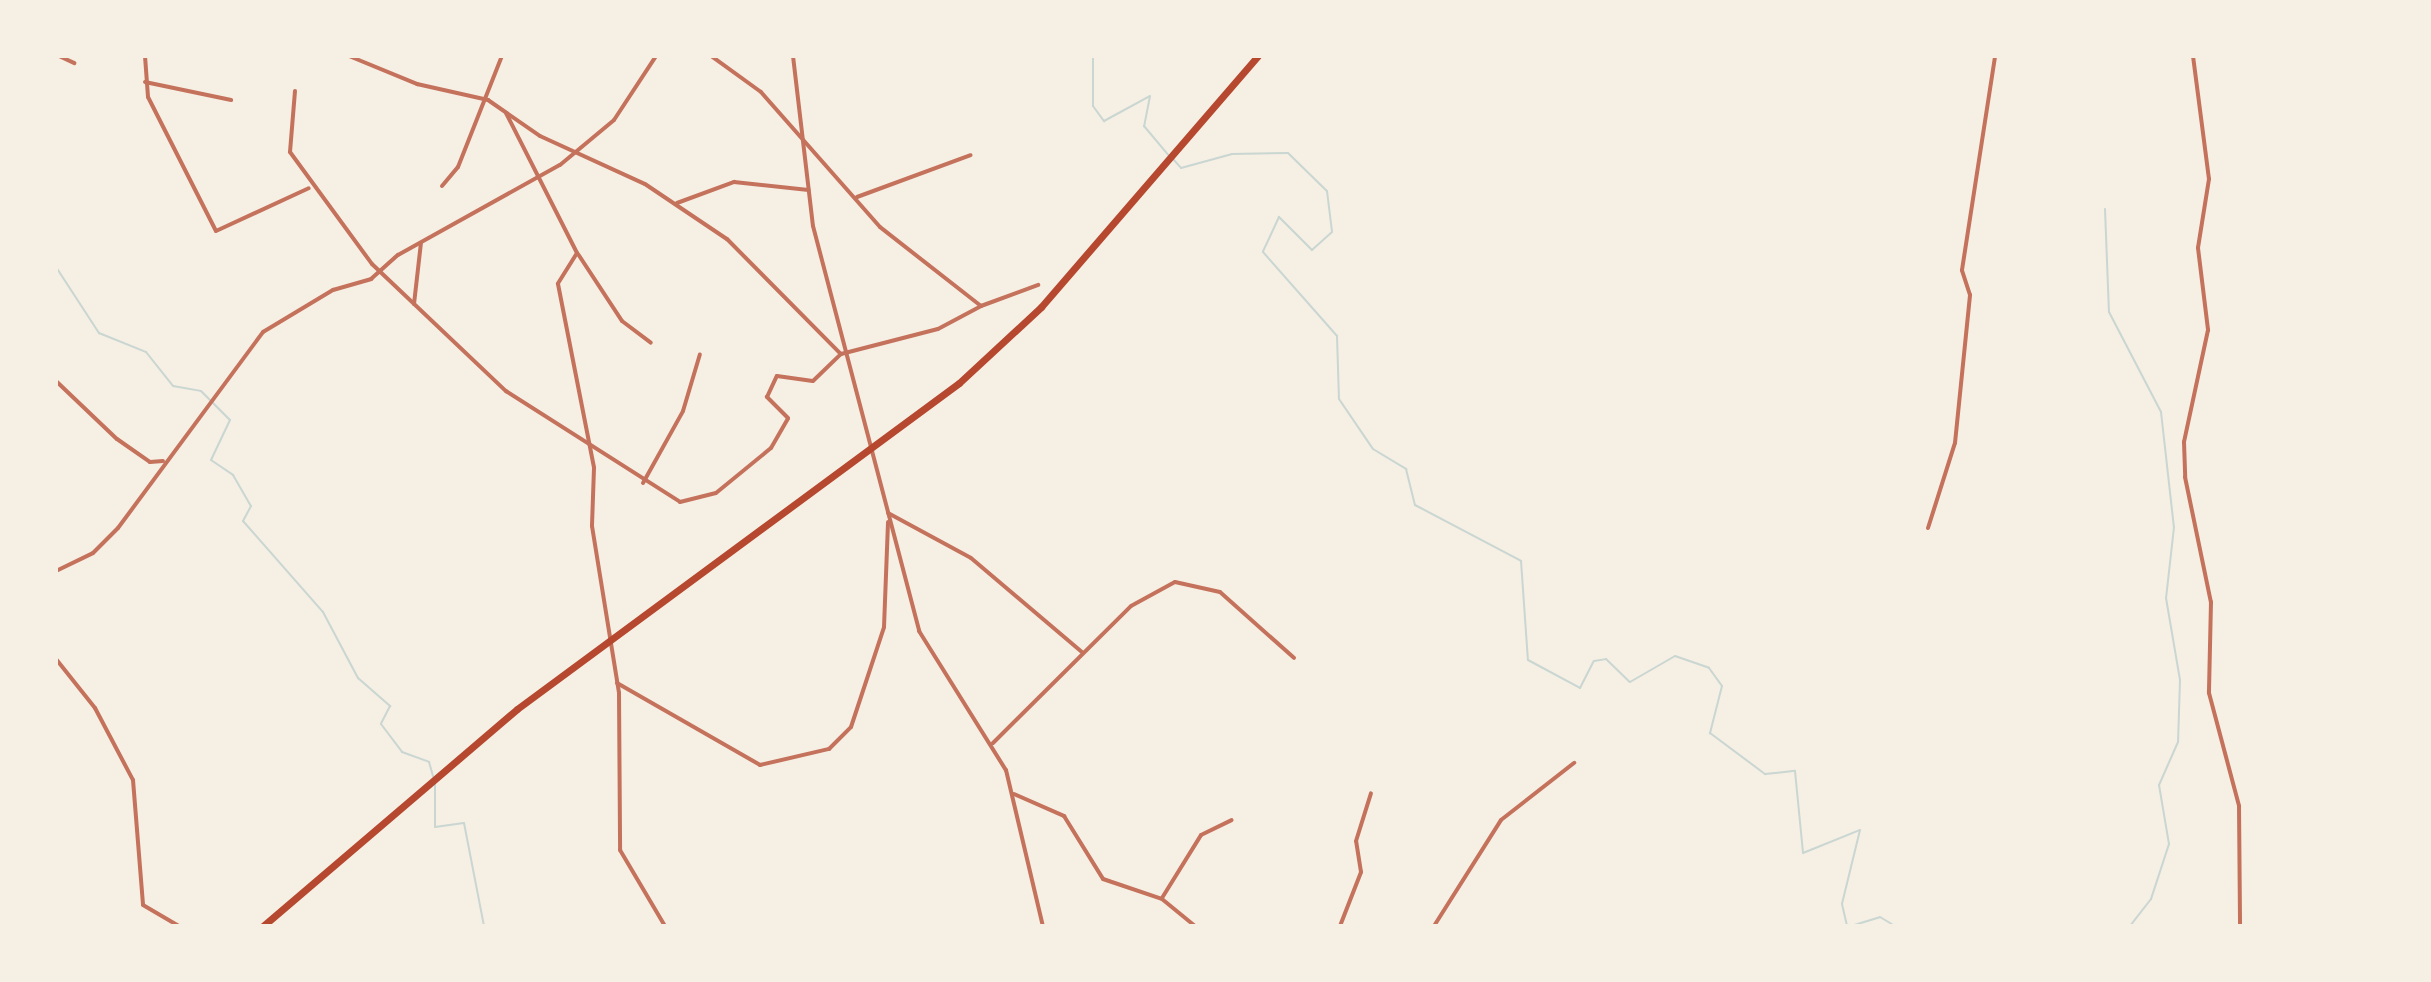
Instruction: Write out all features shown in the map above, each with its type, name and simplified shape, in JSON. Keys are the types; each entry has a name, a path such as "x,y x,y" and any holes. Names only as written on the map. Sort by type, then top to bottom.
{"main road":[{"path":"263,926 442,772 611,636 870,451 1041,307 1258,56"}],"street":[{"path":"59,56 74,63"},
{"path":"145,56 145,82 172,152 216,231 309,188"},
{"path":"349,56 417,84 488,100 506,113 676,203 744,254 841,354"},
{"path":"442,186 488,100 502,56"},
{"path":"56,571 93,553 263,332 381,271 421,242 542,177 580,150 634,97 656,56"},
{"path":"711,56 761,92 857,197 880,227 981,306"},
{"path":"793,56 806,142 809,190 841,354 927,651 993,743 1014,794 1043,926"},
{"path":"1928,528 1955,443 1970,295 1962,270 1995,56"},
{"path":"2193,56 2209,179 2198,248 2208,330 2184,442 2185,477 2211,602 2209,693 2239,806 2240,926"},
{"path":"145,82 231,100"},
{"path":"295,91 287,146 309,188 381,271 506,391 643,483 680,502 730,485 771,448 788,418 767,397 777,376 813,381 841,354 938,329 981,306 1038,285"},
{"path":"506,113 542,177 577,253 609,291 622,321 651,343"},
{"path":"857,197 971,155"},
{"path":"676,203 734,182 809,190"},
{"path":"414,304 421,242"},
{"path":"577,253 558,284 589,444 592,526 617,683 620,850 665,926"},
{"path":"643,483 683,411 700,354"},
{"path":"56,381 128,447 150,462 165,460"},
{"path":"888,513 971,558 1082,652"},
{"path":"617,683 760,765 829,749 851,727 884,627 888,513"},
{"path":"993,743 1082,652 1157,588 1195,582 1220,592 1294,658"},
{"path":"56,659 93,704 133,780 143,905 179,926"},
{"path":"1434,926 1501,820 1574,763"},
{"path":"1340,926 1361,872 1356,841 1371,793"},
{"path":"1014,794 1064,816 1103,879 1162,899 1195,926"},
{"path":"1162,899 1201,835 1232,820"}],"waterway":[{"path":"1093,56 1093,106 1104,121 1150,96 1144,126 1168,155"},
{"path":"1173,159 1181,168 1232,154 1288,153 1327,191 1332,232 1312,250 1279,217 1263,252 1337,336 1339,399 1373,449 1406,469 1415,505 1521,561 1528,660 1580,688 1594,661 1606,659 1630,682 1675,656 1709,668 1722,686 1710,733 1765,774 1795,771 1803,853 1860,830 1842,904 1847,926"},
{"path":"2105,209 2109,312 2161,412 2174,527 2166,598 2180,680 2178,742 2159,785 2169,844 2151,899 2130,926"},
{"path":"56,267 99,333 146,352 173,386 201,391 230,420 211,460 233,475 251,506 243,521 323,612 358,678 390,706 381,724 402,752 429,762 433,776"},
{"path":"435,782 435,827 464,823 484,926"},
{"path":"1851,926 1880,917 1895,926"}]}
